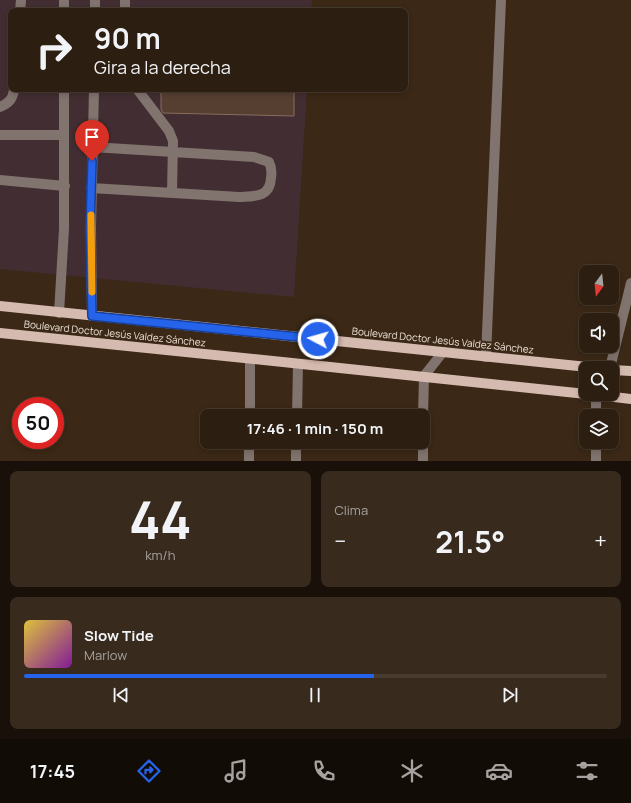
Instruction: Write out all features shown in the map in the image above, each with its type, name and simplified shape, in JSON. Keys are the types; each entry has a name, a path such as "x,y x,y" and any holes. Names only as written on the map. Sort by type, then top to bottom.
{"main road":[{"name":"Boulevard Doctor Jesús Valdez Sánchez","path":"0,306 579,366"},
{"name":"Boulevard Doctor Jesús Valdez Sánchez","path":"0,333 579,393"},
{"path":"619,370 631,372"},
{"name":"Boulevard Doctor Jesús Valdez Sánchez","path":"619,398 631,399"}],"street":[{"path":"486,357 501,0"},
{"path":"0,106 7,104 13,98 14,92"},
{"path":"59,312 64,229 64,92"},
{"path":"92,316 90,228 94,92"},
{"path":"139,92 169,131 173,141 172,193"},
{"path":"0,135 64,135"},
{"path":"92,147 254,157 269,162 272,172 269,190 257,196 239,197 92,188"},
{"path":"0,180 64,186"},
{"path":"613,361 631,283"},
{"path":"423,409 424,376 443,352"},
{"path":"250,360 250,409"},
{"path":"297,409 298,364"},
{"path":"249,449 249,461"},
{"path":"296,449 296,461"},
{"path":"423,449 423,461"},
{"path":"596,449 596,461"}],"shaded area":[{"path":"0,0 312,0 311,8 8,8 8,92 307,92 294,297 0,269"}],"building":[{"path":"161,92 294,92 294,116 163,113 161,109"}],"slow traffic":[{"path":"91,215 92,292"}],"route":[{"path":"92,161 90,228 92,316 318,339"}]}
